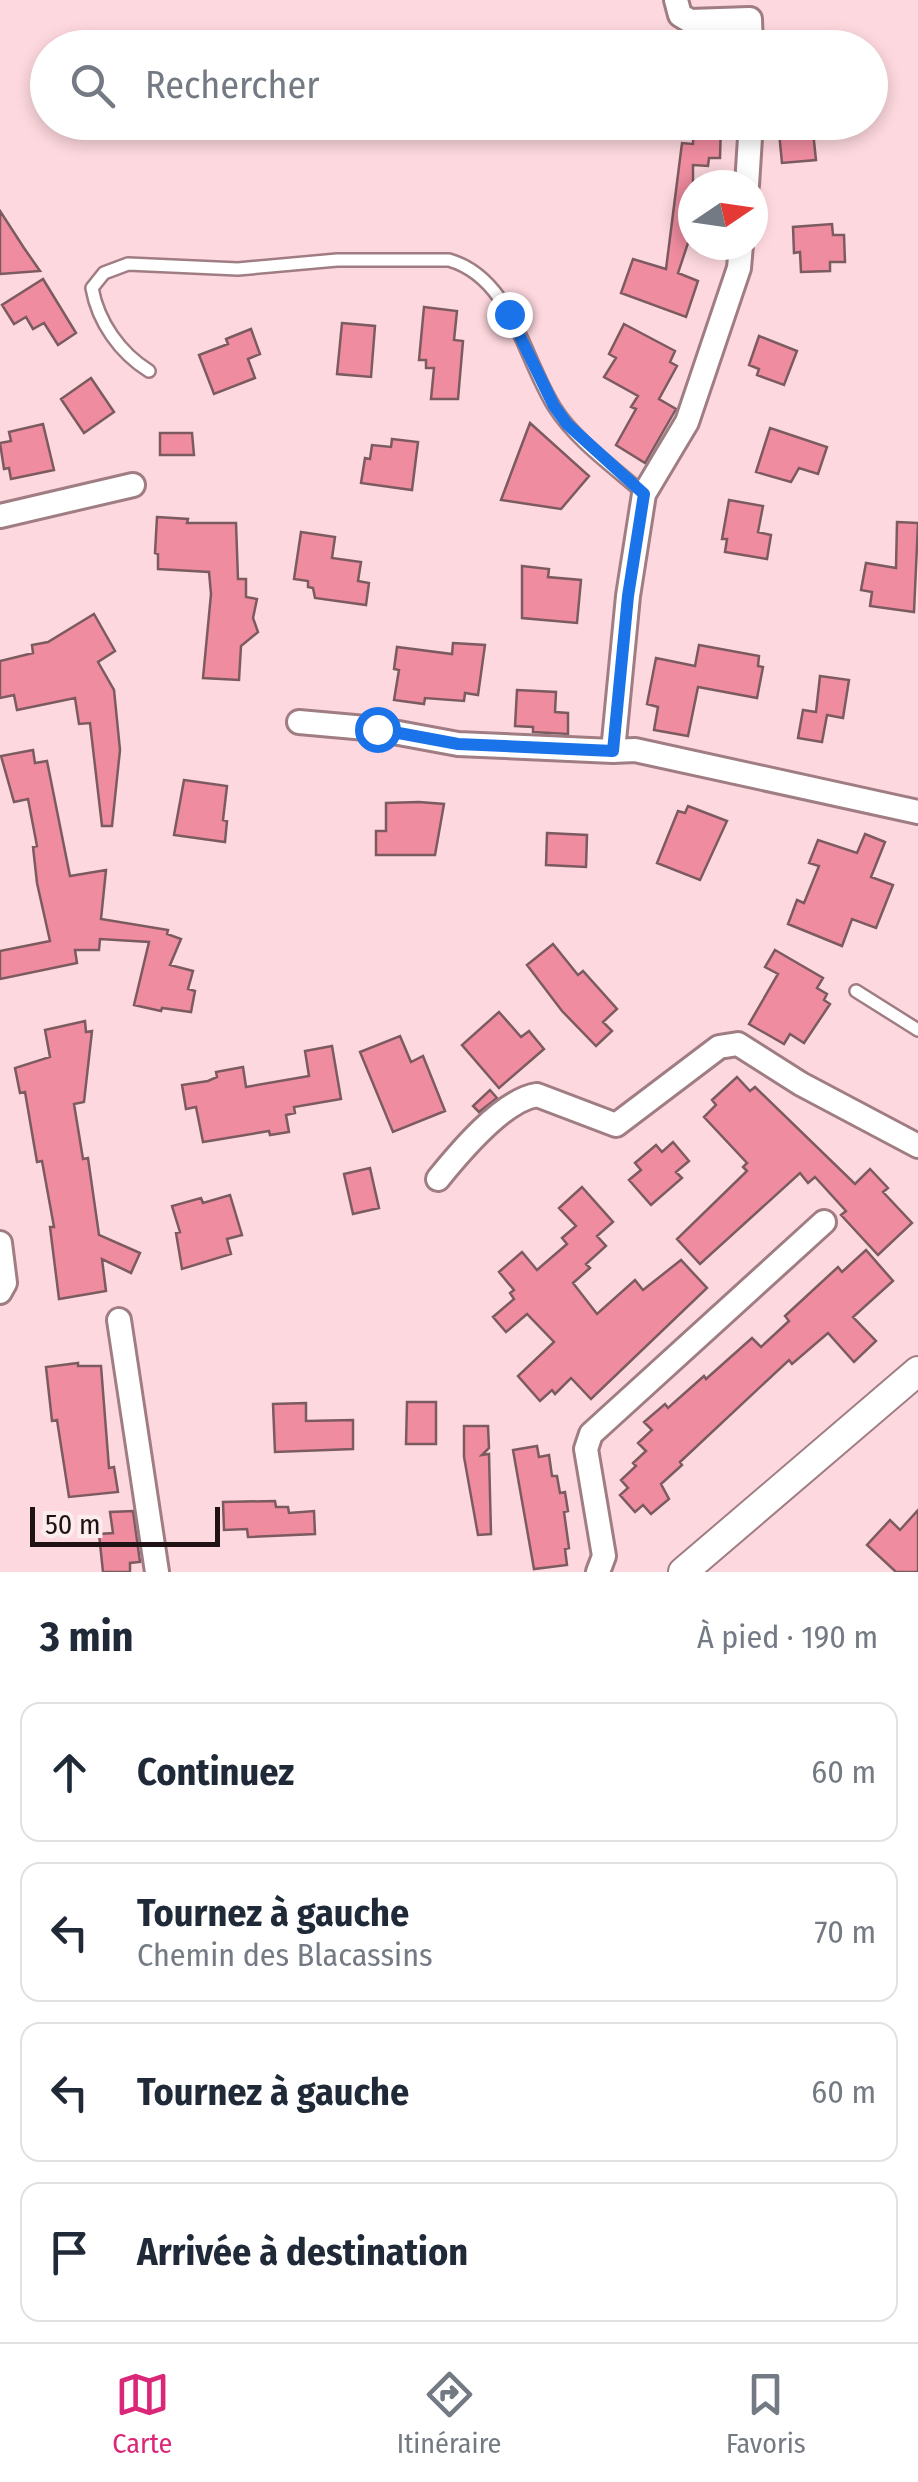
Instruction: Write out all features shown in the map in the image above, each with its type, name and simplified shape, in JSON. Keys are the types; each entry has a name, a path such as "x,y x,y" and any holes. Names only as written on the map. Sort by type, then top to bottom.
{"street":[{"path":"676,0 680,15 690,20 750,19 750,30"},
{"path":"747,170 750,140"},
{"path":"613,751 628,596 644,494 687,422 739,260"},
{"path":"0,516 133,485"},
{"path":"300,722 377,729 458,744 636,750 918,812"},
{"path":"438,1179 465,1146 524,1097 536,1096 616,1125 719,1047 738,1044 800,1084 918,1146"},
{"path":"598,1572 604,1556 586,1450 591,1434 824,1222"},
{"path":"0,1243 2,1288"},
{"path":"119,1320 157,1572"},
{"path":"683,1572 918,1370"}],"lane":[{"path":"149,371 129,359 96,310 92,288 104,273 128,264 238,269 337,260 450,260 466,265 486,282 509,314 554,406 567,424 644,494"},
{"path":"856,991 918,1030"}],"building":[{"path":"720,140 720,158 709,158 708,166 693,165 693,170 679,170 682,143"},
{"path":"780,140 814,140 816,160 782,163"},
{"path":"678,174 678,260 682,260 678,273 698,281 686,317 621,293 633,259 666,269"},
{"path":"0,211 24,248 40,271 0,274"},
{"path":"832,224 833,235 844,235 845,262 830,262 830,271 801,272 800,252 794,253 793,227"},
{"path":"43,279 76,333 58,345 44,323 33,329 26,317 14,324 2,305"},
{"path":"424,307 457,311 454,340 463,341 458,399 431,399 434,368 426,368 426,360 419,360"},
{"path":"342,323 375,326 371,377 337,374"},
{"path":"624,324 675,351 670,362 677,366 659,399 676,409 645,463 616,445 636,409 631,407 638,396 604,377 616,358 609,354"},
{"path":"251,329 260,354 248,359 255,378 214,394 199,355 228,344 226,339"},
{"path":"759,336 797,351 784,385 757,375 759,369 749,365"},
{"path":"91,378 114,412 84,433 61,399"},
{"path":"530,423 589,476 561,509 501,500"},
{"path":"43,424 54,470 11,479 9,468 4,469 0,443 11,441 9,432"},
{"path":"770,428 827,447 818,474 799,468 791,482 756,472"},
{"path":"160,433 192,433 194,455 160,455"},
{"path":"392,439 418,442 412,490 361,483 365,458 370,459 372,445 391,447"},
{"path":"729,500 763,506 758,532 771,535 767,559 725,552 727,539 722,539"},
{"path":"157,517 188,519 187,523 236,523 238,579 246,579 246,597 257,599 253,618 258,632 241,646 239,680 203,678 211,594 209,572 158,569"},
{"path":"897,522 918,523 914,612 870,606 872,592 861,590 866,563 896,568"},
{"path":"301,532 335,537 332,558 361,562 358,581 369,583 366,605 315,598 308,581 294,579"},
{"path":"522,566 549,569 548,577 581,580 577,623 522,618"},
{"path":"94,614 115,651 98,662 114,690 120,750 112,826 102,826 90,723 79,724 75,698 17,710 14,695 0,698 0,661 33,653 32,645 48,642"},
{"path":"453,643 485,645 478,695 465,693 464,701 425,698 424,704 394,700 399,670 394,669 397,647 452,654"},
{"path":"699,645 759,656 758,666 763,667 757,698 698,687 688,736 654,730 658,707 647,704 656,658 695,666"},
{"path":"820,676 849,680 843,718 827,715 822,742 798,738 803,710 816,712"},
{"path":"517,690 556,692 555,712 568,713 568,734 533,732 533,727 515,726"},
{"path":"33,750 35,763 47,761 70,876 106,870 101,919 168,930 167,934 181,939 170,965 193,971 188,989 195,991 191,1012 134,1005 149,942 100,939 99,950 75,950 77,963 0,979 0,951 50,941 37,883 33,847 37,846 28,799 14,802 1,756"},
{"path":"184,780 227,786 225,842 174,835"},
{"path":"386,803 444,804 435,855 376,855 376,831 386,831"},
{"path":"688,806 727,821 700,880 657,863 678,811 685,813"},
{"path":"547,833 587,835 586,867 546,865"},
{"path":"865,834 885,842 871,877 893,885 876,928 852,919 842,946 788,924 797,900 804,903 819,866 809,863 818,840 857,853"},
{"path":"553,944 578,975 583,971 617,1009 603,1022 612,1031 596,1046 562,1011 527,965"},
{"path":"775,950 823,978 817,988 827,994 824,1000 830,1004 804,1043 790,1034 784,1044 749,1024 778,974 765,967"},
{"path":"499,1012 521,1037 529,1031 544,1049 499,1088 462,1045"},
{"path":"85,1021 86,1032 92,1031 84,1102 74,1104 83,1159 88,1158 99,1235 140,1253 131,1273 102,1259 106,1291 59,1299 50,1227 54,1227 42,1161 37,1162 25,1092 20,1093 15,1068 50,1057 45,1030"},
{"path":"400,1036 411,1062 423,1056 445,1111 393,1132 360,1052"},
{"path":"332,1046 341,1099 294,1107 295,1113 286,1115 289,1132 270,1135 269,1131 203,1142 196,1107 186,1109 182,1085 208,1081 217,1077 216,1072 243,1067 246,1087 309,1076 305,1051"},
{"path":"737,1077 750,1091 755,1087 855,1184 870,1169 888,1188 883,1192 912,1223 878,1255 841,1215 846,1211 815,1177 808,1183 800,1173 700,1264 677,1239 747,1171 743,1167 747,1163 704,1117 716,1105 712,1100"},
{"path":"490,1090 497,1098 479,1112 473,1106"},
{"path":"673,1142 689,1161 676,1172 682,1178 651,1205 629,1180 641,1170 635,1163 656,1145 662,1152"},
{"path":"370,1168 379,1208 353,1214 344,1174"},
{"path":"582,1187 613,1222 597,1236 606,1246 573,1283 597,1314 635,1280 643,1290 681,1260 707,1288 591,1399 571,1378 555,1394 552,1390 540,1401 518,1376 554,1342 527,1314 506,1332 493,1317 514,1299 510,1293 514,1290 499,1272 522,1252 537,1270 567,1244 562,1238 576,1226 559,1208"},
{"path":"230,1195 242,1235 227,1239 231,1254 182,1269 176,1233 180,1232 172,1206"},
{"path":"866,1250 893,1281 853,1317 876,1341 854,1362 828,1333 792,1364 789,1360 661,1484 669,1499 651,1514 643,1505 635,1512 620,1495 628,1488 621,1480 646,1451 638,1443 652,1430 644,1422 665,1404 668,1408 704,1376 706,1379 752,1338 761,1347 789,1321 785,1316 838,1267 842,1272"},
{"path":"78,1363 101,1366 109,1468 114,1467 118,1492 69,1497 57,1420 52,1421 46,1367"},
{"path":"407,1402 436,1402 436,1444 406,1444"},
{"path":"306,1403 306,1421 353,1420 353,1449 275,1452 273,1404"},
{"path":"464,1426 488,1426 489,1448 482,1455 489,1454 491,1534 478,1535 464,1457"},
{"path":"537,1446 539,1457 549,1455 552,1476 557,1476 560,1493 565,1492 569,1548 565,1549 567,1565 534,1569 513,1450"},
{"path":"275,1501 276,1507 288,1507 289,1513 314,1511 315,1534 248,1537 247,1529 224,1530 223,1502"},
{"path":"918,1510 918,1572 896,1572 867,1545 890,1520 900,1530"},
{"path":"133,1511 140,1562 130,1563 130,1572 103,1572 99,1534 113,1533 110,1512"}],"route":[{"path":"377,729 458,744 613,751 628,596 644,494 567,424 554,406 509,314"}]}
